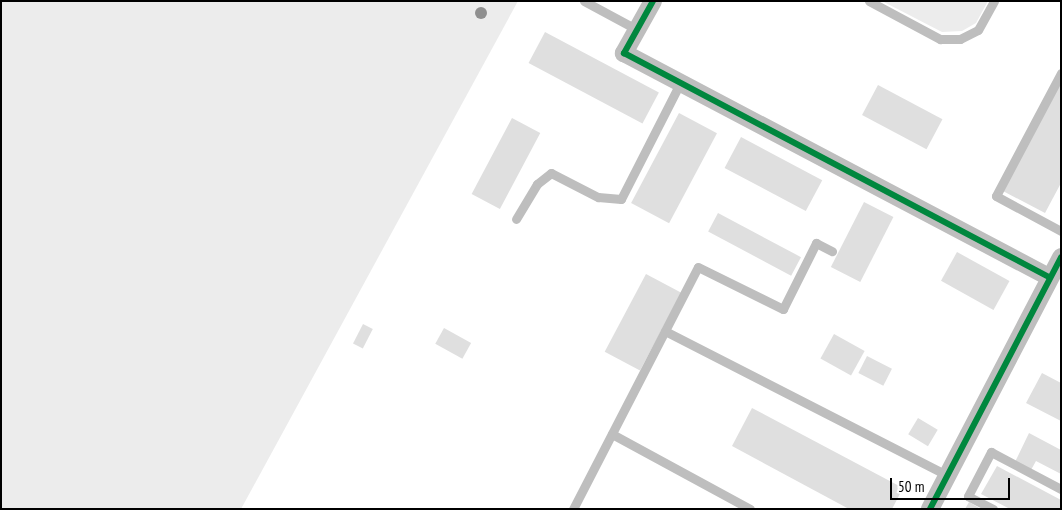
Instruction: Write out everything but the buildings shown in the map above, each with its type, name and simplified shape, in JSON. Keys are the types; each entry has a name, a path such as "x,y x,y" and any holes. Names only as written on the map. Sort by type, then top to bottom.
{"street":[{"path":"653,1 624,53 1048,277"},
{"path":"930,509 1048,277 1061,257"}],"lane":[{"path":"584,1 636,29"},
{"path":"869,1 940,39 960,39 978,30 994,1"},
{"path":"1061,73 996,196 1061,231"},
{"path":"516,219 537,184 551,173 598,196 621,199 680,83"},
{"path":"573,509 698,267 783,309 816,242 832,251"},
{"path":"665,331 948,476"},
{"path":"612,434 750,509"},
{"path":"993,509 968,496 991,452 1061,489"}],"shaded area":[{"path":"1,1 518,1 241,509 1,509"},
{"path":"882,1 988,1 976,23 962,31 942,32"}],"cycle path":[{"path":"653,1 624,53 1048,277"},
{"path":"930,509 1061,257"}]}
